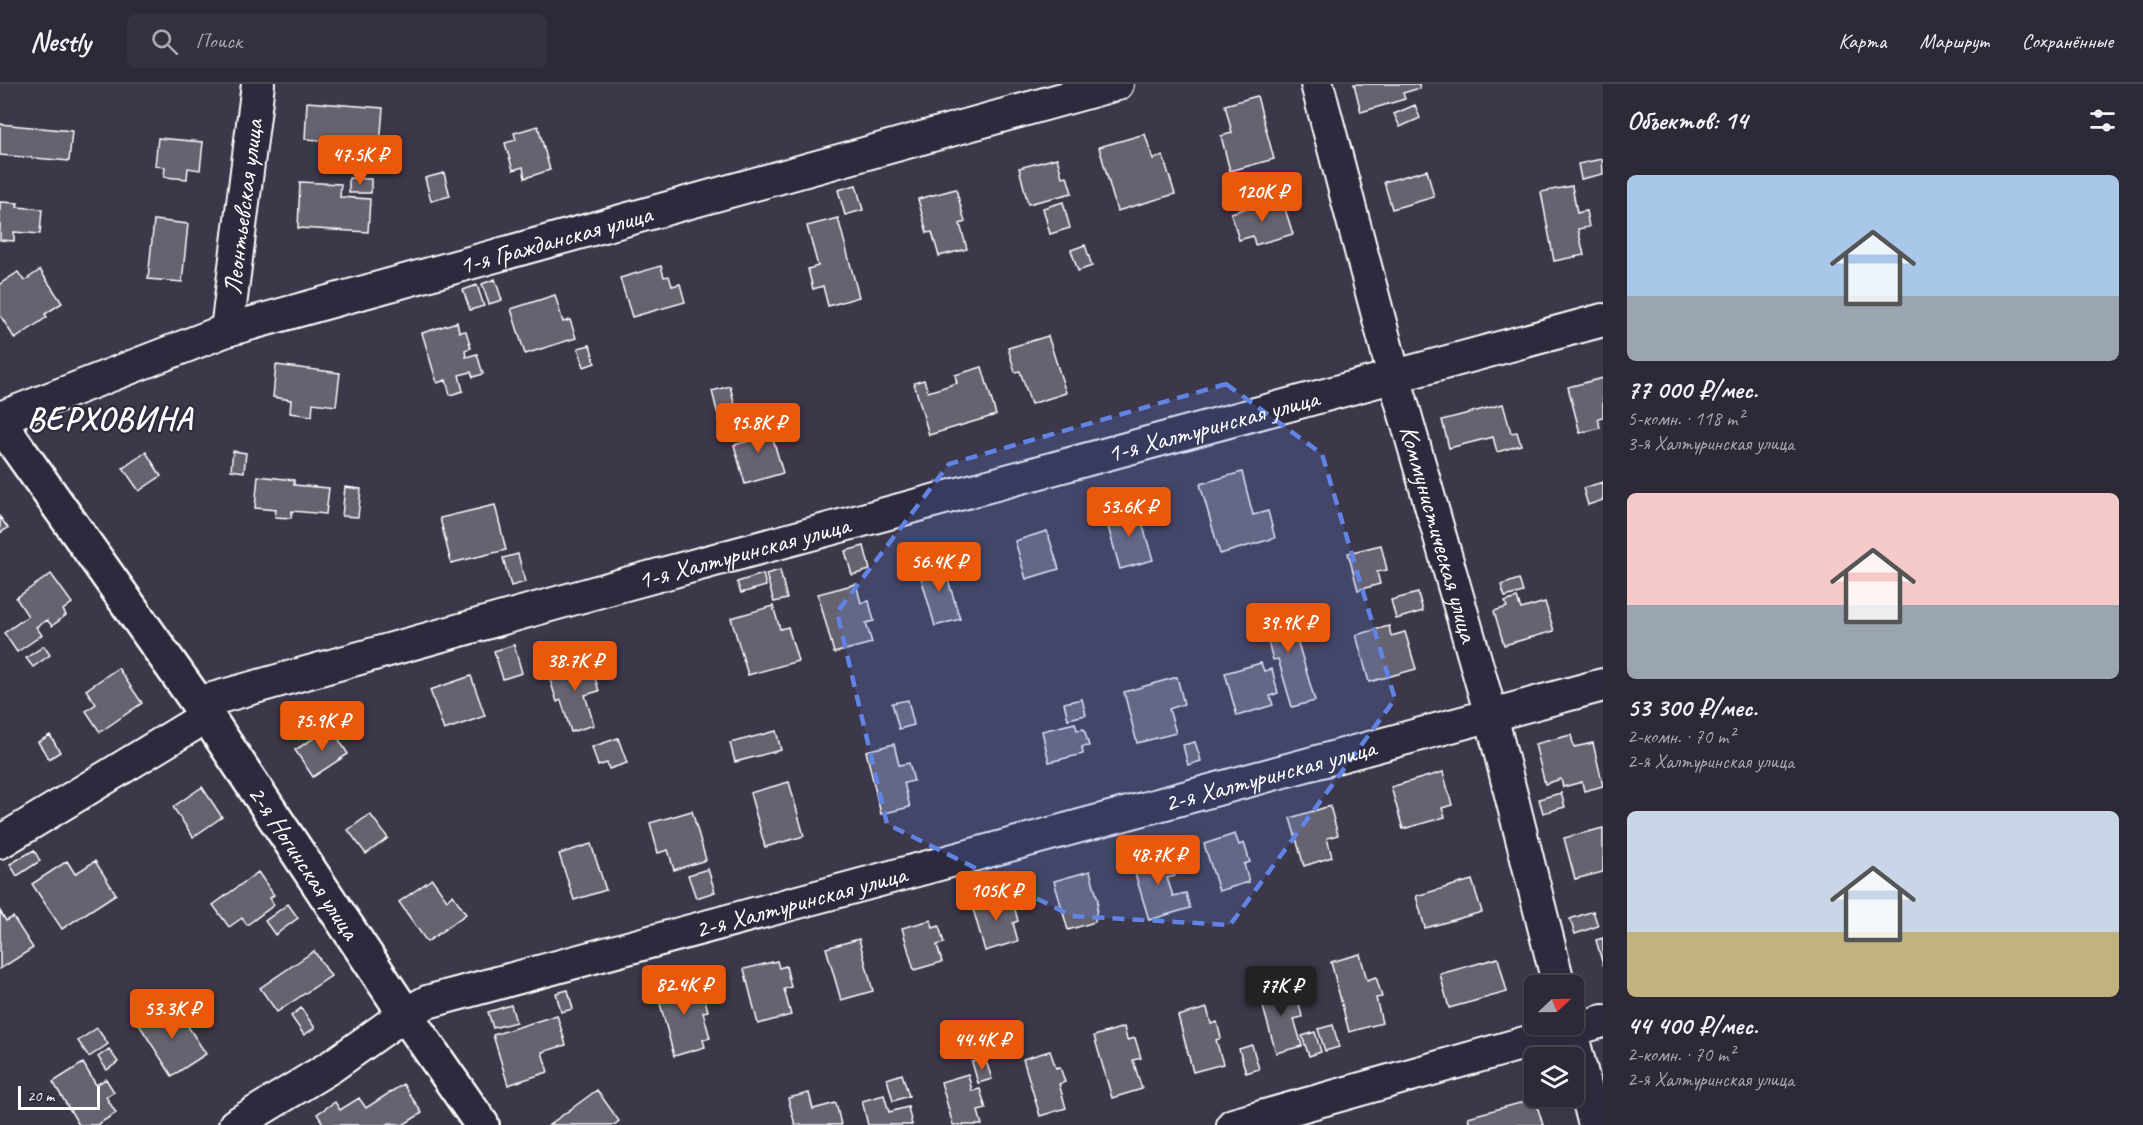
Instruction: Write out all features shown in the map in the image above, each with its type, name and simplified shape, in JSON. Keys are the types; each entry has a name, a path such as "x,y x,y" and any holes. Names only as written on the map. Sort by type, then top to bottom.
{"street":[{"name":"Леонтьевская улица","path":"227,330 258,84"},
{"name":"1-я Гражданская улица","path":"0,418 227,330 1117,84"},
{"name":"Коммунистическая улица","path":"1317,84 1394,376 1491,715 1556,975"},
{"name":"1-я Халтуринская улица","path":"0,842 202,710 1394,376 1603,320"},
{"name":"2-я Ногинская улица","path":"0,423 202,710 482,1125"},
{"name":"2-я Халтуринская улица","path":"235,1125 332,1066 405,1014 428,1002 1603,685"},
{"path":"1584,1024 1603,1021"},
{"path":"1233,1125 1542,1035"},
{"path":"1572,1035 1596,1125"}],"highlighted area":[{"path":"1226,384 1322,454 1395,699 1230,925 1072,916 887,824 837,612 949,464"}],"building":[{"path":"1354,84 1419,84 1420,88 1403,93 1405,99 1361,112"},
{"path":"1257,96 1274,159 1230,171 1221,136 1232,133 1225,105"},
{"path":"307,102 383,108 380,145 305,139"},
{"path":"1415,105 1420,118 1400,127 1394,114"},
{"path":"0,124 72,131 69,161 0,155"},
{"path":"538,126 550,170 525,178 523,167 513,170 505,143 516,140 514,133"},
{"path":"1145,134 1153,159 1163,156 1175,194 1117,211 1099,147"},
{"path":"158,138 203,142 200,170 188,168 187,179 164,177 165,167 155,166"},
{"path":"1057,158 1062,177 1067,176 1072,193 1028,204 1019,168"},
{"path":"1602,159 1603,174 1581,179 1578,164"},
{"path":"1427,170 1434,197 1392,209 1384,182"},
{"path":"444,173 450,196 431,201 425,178"},
{"path":"349,178 371,179 371,193 349,193"},
{"path":"300,182 341,184 340,197 370,199 368,232 298,228"},
{"path":"856,185 863,210 845,215 838,190"},
{"path":"1572,186 1577,213 1586,211 1589,227 1578,229 1584,255 1554,261 1541,192"},
{"path":"956,189 965,222 960,224 967,249 939,256 932,232 927,233 918,199"},
{"path":"1274,200 1276,208 1284,206 1293,234 1255,245 1253,236 1239,240 1231,213"},
{"path":"0,202 18,203 17,207 42,209 40,234 14,232 14,241 0,240"},
{"path":"1063,202 1070,228 1050,234 1043,208"},
{"path":"838,218 859,297 828,306 823,286 813,289 808,269 818,266 807,226"},
{"path":"154,220 188,224 182,282 148,279"},
{"path":"1085,245 1092,266 1078,271 1071,250"},
{"path":"661,266 664,277 669,276 672,286 680,284 685,302 632,317 620,278"},
{"path":"40,270 62,303 45,314 47,317 15,339 0,315 0,284 18,272 24,281"},
{"path":"495,279 502,300 489,304 482,284"},
{"path":"477,285 484,306 470,310 463,290"},
{"path":"555,295 563,322 570,320 576,338 525,354 511,309"},
{"path":"457,322 459,332 466,331 471,348 465,350 466,357 477,354 483,374 473,377 471,372 459,375 463,391 450,395 446,380 437,383 422,333"},
{"path":"1048,336 1066,393 1031,404 1020,371 1015,372 1008,348"},
{"path":"590,345 595,363 584,367 578,348"},
{"path":"276,365 340,373 336,406 313,403 312,416 290,413 291,400 273,397"},
{"path":"982,367 996,415 929,435 914,383 924,380 928,392 957,383 955,375"},
{"path":"1603,378 1603,417 1598,418 1600,428 1580,433 1568,387"},
{"path":"730,386 737,414 719,419 712,391"},
{"path":"1503,404 1511,433 1517,432 1521,445 1497,452 1493,437 1449,448 1442,420"},
{"path":"768,422 783,473 745,484 734,445 749,441 744,428"},
{"path":"233,451 246,453 244,472 231,470"},
{"path":"146,452 161,476 139,491 123,468"},
{"path":"1242,472 1253,515 1268,511 1275,538 1220,554 1200,484"},
{"path":"258,476 294,480 294,485 329,488 326,514 292,511 291,518 275,517 276,510 255,508"},
{"path":"1603,482 1603,500 1588,505 1583,488"},
{"path":"345,487 361,489 358,517 342,516"},
{"path":"495,505 506,550 451,563 440,518"},
{"path":"1137,506 1153,560 1120,569 1105,516"},
{"path":"0,517 8,528 0,533"},
{"path":"1047,531 1059,569 1026,579 1015,541"},
{"path":"1381,545 1387,570 1377,572 1380,584 1358,590 1348,553"},
{"path":"864,546 870,570 852,575 845,551"},
{"path":"518,554 525,582 511,586 503,558"},
{"path":"942,560 960,619 935,626 918,567"},
{"path":"780,570 787,599 774,602 766,574"},
{"path":"51,574 72,603 63,610 66,615 52,626 47,620 36,627 42,635 17,652 4,633 28,616 16,598"},
{"path":"763,574 766,586 741,593 737,582"},
{"path":"1519,579 1523,592 1505,597 1501,585"},
{"path":"856,584 861,603 869,601 874,621 866,623 872,643 834,653 818,594"},
{"path":"1418,593 1423,611 1396,619 1391,600"},
{"path":"1517,598 1521,609 1545,602 1554,631 1504,645 1494,611 1507,607 1505,602"},
{"path":"1287,605 1315,701 1292,707 1278,659 1273,660 1260,612"},
{"path":"773,606 780,629 788,627 798,661 748,675 731,618"},
{"path":"1389,626 1391,636 1405,632 1416,669 1369,682 1356,635"},
{"path":"514,645 522,673 503,679 494,651"},
{"path":"44,646 50,655 33,667 26,658"},
{"path":"589,658 599,691 585,695 594,725 571,732 561,700 557,702 547,670"},
{"path":"1261,663 1264,671 1272,669 1278,693 1270,696 1273,705 1237,716 1225,673"},
{"path":"118,668 142,703 100,732 86,711 96,704 86,690"},
{"path":"471,676 485,716 444,730 430,690"},
{"path":"1177,677 1184,704 1169,709 1176,733 1137,743 1124,692"},
{"path":"1082,699 1086,715 1068,719 1064,703"},
{"path":"908,700 914,725 899,729 892,703"},
{"path":"1075,723 1077,730 1084,729 1089,746 1082,747 1083,754 1049,762 1042,731"},
{"path":"331,727 348,754 313,777 295,750"},
{"path":"776,731 781,750 735,762 730,743"},
{"path":"50,735 60,752 49,759 38,742"},
{"path":"1571,735 1574,747 1593,743 1603,786 1584,791 1582,782 1563,787 1561,779 1545,784 1535,744"},
{"path":"618,738 627,763 609,769 607,763 598,766 592,747"},
{"path":"1195,742 1201,761 1188,765 1183,745"},
{"path":"894,744 899,765 909,763 914,781 904,783 910,807 881,814 866,751"},
{"path":"1443,772 1452,805 1442,808 1445,817 1403,829 1391,787"},
{"path":"789,782 804,836 765,847 750,793"},
{"path":"202,787 222,817 193,837 173,807"},
{"path":"1561,793 1565,807 1543,813 1539,799"},
{"path":"1330,806 1338,835 1327,838 1332,857 1304,866 1290,818"},
{"path":"692,811 706,860 674,870 668,850 658,853 650,823"},
{"path":"370,814 388,838 366,854 348,830"},
{"path":"1603,828 1603,872 1575,879 1564,838"},
{"path":"1235,834 1239,845 1244,843 1250,862 1244,864 1249,882 1219,891 1204,844"},
{"path":"591,844 606,890 574,900 559,854"},
{"path":"34,850 40,861 17,876 10,864"},
{"path":"1160,852 1162,858 1169,856 1175,876 1167,878 1173,896 1186,893 1190,908 1149,920 1131,860"},
{"path":"67,861 75,874 95,861 116,894 62,929 32,884"},
{"path":"708,869 715,892 696,898 688,875"},
{"path":"1090,871 1098,900 1095,922 1068,930 1054,881"},
{"path":"258,872 274,895 270,898 274,905 247,925 242,918 229,927 213,905"},
{"path":"432,879 447,900 453,895 466,914 427,942 399,902"},
{"path":"1472,880 1482,912 1425,928 1416,896"},
{"path":"1005,895 1007,904 1013,902 1018,921 1013,923 1018,941 985,951 972,905"},
{"path":"288,904 298,918 275,935 265,921"},
{"path":"0,911 6,921 13,917 33,948 0,969"},
{"path":"1593,911 1598,926 1575,934 1570,919"},
{"path":"931,920 933,928 939,926 944,943 937,945 942,962 914,970 902,928"},
{"path":"1603,938 1603,965 1596,940"},
{"path":"859,939 873,991 841,1000 826,948"},
{"path":"314,951 331,976 277,1012 260,988"},
{"path":"1360,954 1367,980 1376,977 1382,997 1376,998 1382,1023 1349,1032 1331,962"},
{"path":"1498,958 1507,992 1449,1008 1440,974"},
{"path":"777,961 779,968 786,966 791,987 784,989 791,1015 758,1024 744,969"},
{"path":"694,978 700,998 704,996 708,1011 703,1012 710,1038 703,1040 705,1047 674,1056 656,988"},
{"path":"1284,982 1289,1001 1298,999 1302,1017 1294,1019 1302,1046 1276,1053 1258,989"},
{"path":"568,990 573,1009 561,1012 556,993"},
{"path":"167,1004 176,1017 180,1014 206,1054 172,1076 138,1023"},
{"path":"511,1005 516,1022 493,1028 488,1012"},
{"path":"301,1008 315,1028 304,1035 291,1016"},
{"path":"1207,1008 1211,1024 1217,1022 1221,1038 1216,1040 1223,1064 1193,1072 1178,1016"},
{"path":"557,1015 566,1045 542,1052 548,1072 508,1085 493,1035"},
{"path":"1333,1025 1339,1047 1325,1051 1318,1029"},
{"path":"1124,1027 1127,1040 1135,1038 1141,1058 1133,1060 1142,1089 1112,1098 1094,1036"},
{"path":"97,1028 108,1044 89,1057 78,1041"},
{"path":"1315,1032 1321,1052 1309,1056 1302,1036"},
{"path":"1252,1045 1259,1069 1246,1073 1239,1049"},
{"path":"109,1049 118,1062 107,1070 98,1057"},
{"path":"1050,1051 1056,1068 1060,1067 1065,1082 1059,1084 1066,1108 1040,1116 1023,1059"},
{"path":"985,1058 992,1079 978,1083 972,1062"},
{"path":"83,1063 96,1085 106,1079 114,1092 106,1097 116,1113 97,1125 79,1125 53,1082"},
{"path":"902,1074 909,1096 893,1101 887,1079"},
{"path":"968,1074 972,1091 980,1089 986,1109 978,1111 982,1125 953,1125 941,1082"},
{"path":"403,1084 422,1113 403,1125 390,1123 386,1125 324,1125 317,1114 335,1102 340,1110 359,1098 366,1108"},
{"path":"597,1090 619,1121 614,1125 549,1125"},
{"path":"809,1093 813,1109 836,1103 841,1125 795,1125 788,1098"},
{"path":"884,1095 889,1112 908,1107 912,1125 868,1125 862,1101"},
{"path":"1524,1102 1524,1107 1537,1107 1543,1125 1470,1125 1468,1117"}],"district":[{"name":"ВЕРХОВИНА","path":"110,418"}]}
